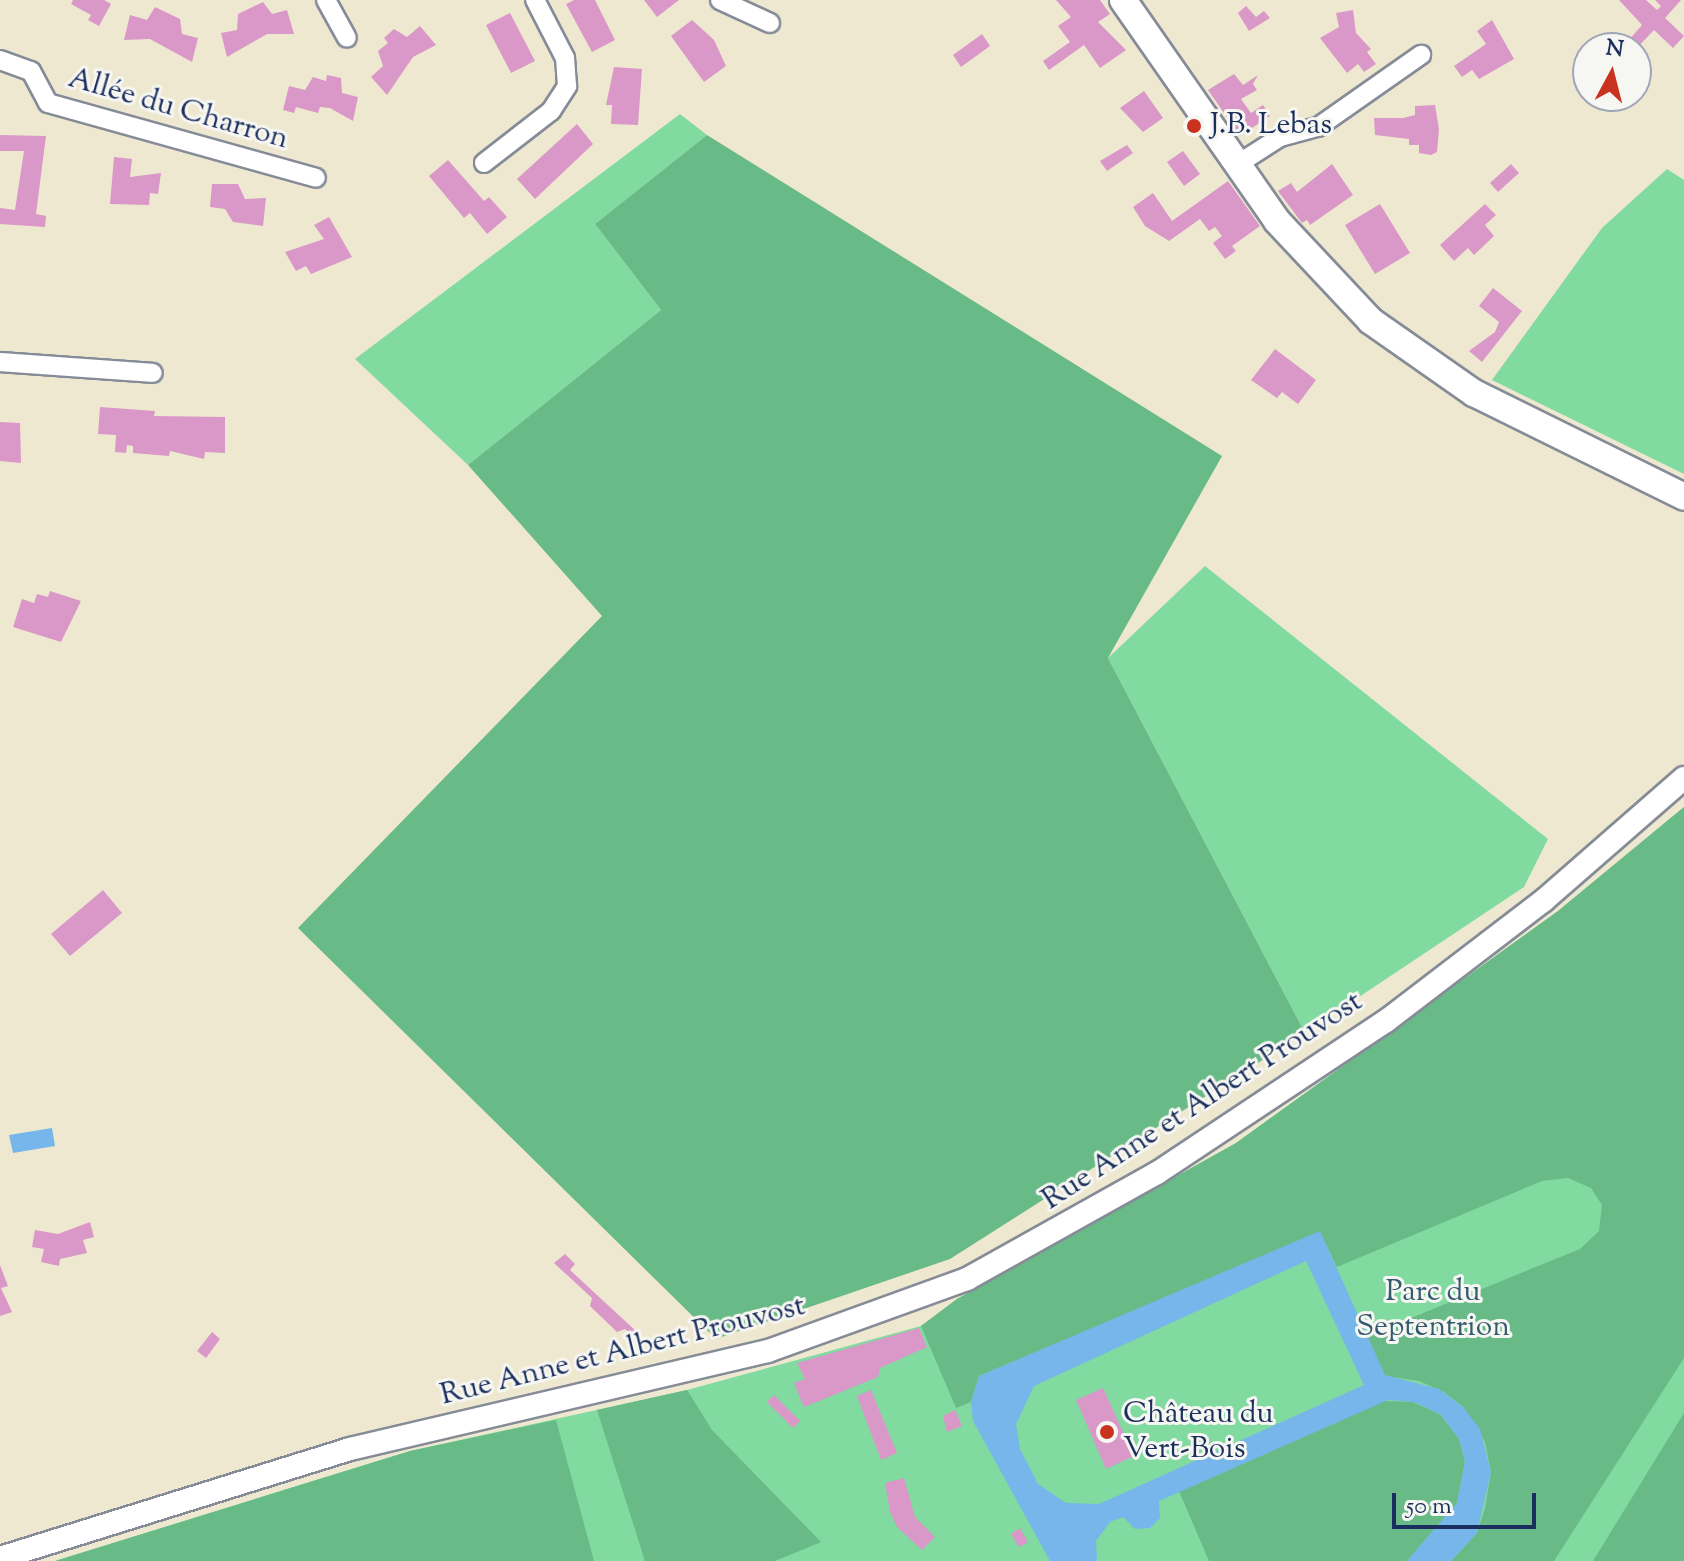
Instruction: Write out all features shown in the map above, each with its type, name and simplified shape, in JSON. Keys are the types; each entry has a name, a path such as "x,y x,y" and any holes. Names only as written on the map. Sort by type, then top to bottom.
{"main road":[{"path":"1123,0 1238,164 1317,268 1411,352 1506,411 1683,497"}],"street":[{"path":"326,0 347,38"},
{"path":"484,163 551,111 567,86 565,58 535,0"},
{"path":"720,0 770,23"},
{"path":"1238,164 1280,137 1318,127 1421,55"},
{"name":"Allée du Charron","path":"0,60 31,71 48,103 316,178"},
{"path":"0,362 153,373"},
{"name":"Rue Anne et Albert Prouvost","path":"0,1558 373,1443 780,1348 967,1279 1157,1173 1386,1021 1543,901 1684,778"}],"green space":[{"path":"680,114 707,135 595,224 661,310 468,465 355,359"},
{"path":"707,135 1222,456 1108,658 1305,1033 950,1259 716,1339 298,928 602,616 468,465 661,310 595,224"},
{"path":"1667,169 1684,180 1684,474 1492,380 1602,228"},
{"path":"1205,566 1548,839 1524,887 1305,1033 1108,658"},
{"name":"Parc du Septentrion","path":"1684,807 1684,1561 55,1561 410,1451 687,1390 921,1326 957,1299 1236,1143 1558,911"},
{"path":"1684,807 1684,1358 1554,1561 1451,1561 1477,1533 1485,1508 1491,1472 1485,1442 1463,1407 1444,1392 1419,1381 1385,1376 1367,1336 1580,1249 1599,1231 1602,1205 1591,1188 1568,1178 1542,1181 1337,1267 1320,1232 979,1376 971,1402 956,1408 921,1326 957,1299 1236,1143 1558,911"},
{"path":"687,1390 712,1430 821,1542 775,1561 645,1561 597,1410"},
{"path":"1383,1401 1413,1402 1441,1415 1459,1439 1465,1461 1457,1503 1407,1561 1209,1561 1179,1491"},
{"path":"1684,1413 1684,1561 1593,1561"},
{"path":"556,1420 594,1561 55,1561 410,1451"}],"water":[{"path":"52,1128 55,1146 13,1153 9,1135"},
{"path":"1320,1231 1385,1375 1439,1389 1463,1407 1480,1429 1491,1472 1477,1533 1451,1561 1407,1561 1457,1503 1465,1461 1459,1439 1441,1415 1414,1402 1388,1400 1159,1501 1160,1518 1150,1528 1135,1529 1123,1517 1110,1522 1096,1541 1097,1561 1050,1561 973,1421 971,1402 979,1376","holes":["1306,1261 1364,1385 1099,1504 1066,1503 1038,1484 1020,1449 1016,1424 1034,1386"]}],"building":[{"path":"73,0 104,0 111,4 99,26 88,20 91,15 71,4"},
{"path":"574,0 595,0 615,40 592,52 566,4"},
{"path":"644,0 679,0 657,17"},
{"path":"1056,0 1100,0 1110,14 1098,22 1126,50 1100,68 1084,45 1049,70 1043,61 1070,42 1058,26 1071,17"},
{"path":"1619,0 1646,0 1657,10 1661,6 1655,0 1681,0 1665,18 1684,36 1673,48 1654,30 1636,32 1642,25"},
{"path":"263,2 272,14 287,10 294,34 267,34 227,57 221,33 237,30 238,14"},
{"path":"1246,6 1256,17 1264,11 1270,18 1249,31 1238,13"},
{"path":"155,7 180,19 182,34 198,38 192,62 150,39 124,40 130,15 147,20"},
{"path":"1353,10 1356,33 1371,49 1367,52 1376,64 1364,72 1358,64 1347,73 1320,38 1339,27 1336,13"},
{"path":"510,13 535,61 511,73 486,25"},
{"path":"692,20 714,40 726,66 704,82 671,36"},
{"path":"1492,20 1514,59 1479,79 1472,70 1462,77 1454,66 1486,44 1477,31"},
{"path":"420,26 436,45 413,57 387,95 371,77 383,66 378,51 388,43 384,38 394,29 407,37"},
{"path":"982,34 990,46 961,67 953,55"},
{"path":"614,67 642,69 638,125 611,124 612,105 606,105"},
{"path":"1234,74 1243,85 1258,75 1253,84 1257,90 1241,99 1251,113 1263,105 1270,116 1240,136 1208,90"},
{"path":"327,75 341,78 342,93 358,97 353,121 330,108 320,107 318,113 296,107 294,113 283,110 289,86 305,90 313,77 326,81"},
{"path":"1144,91 1163,118 1143,132 1120,108"},
{"path":"1435,105 1439,129 1437,152 1431,155 1419,153 1419,145 1409,145 1409,139 1375,135 1374,118 1403,118 1415,115 1415,106"},
{"path":"577,124 593,144 535,199 517,179"},
{"path":"0,135 46,136 36,214 46,216 45,227 0,224 0,208 15,210 24,151 0,151"},
{"path":"1127,145 1133,153 1107,171 1100,161"},
{"path":"1183,151 1200,174 1184,186 1167,162"},
{"path":"114,157 132,159 130,177 161,173 158,194 150,193 149,205 110,204"},
{"path":"448,160 484,201 489,197 507,217 487,234 470,213 464,218 429,176"},
{"path":"1332,164 1353,195 1310,225 1307,220 1302,223 1278,191 1291,183 1297,192"},
{"path":"1511,164 1519,173 1498,192 1490,183"},
{"path":"1228,181 1260,226 1232,246 1236,251 1225,259 1213,243 1222,236 1215,227 1209,231 1200,219 1169,241 1145,226 1133,207 1153,193 1172,221"},
{"path":"212,184 238,184 245,199 266,198 263,226 233,222 225,209 210,207"},
{"path":"1380,204 1410,253 1375,274 1345,225"},
{"path":"1485,204 1496,215 1485,225 1494,236 1474,255 1468,248 1454,261 1440,245"},
{"path":"329,217 352,257 311,274 306,266 296,271 285,252 324,239 314,225"},
{"path":"1493,288 1522,311 1482,362 1469,351 1495,332 1499,322 1479,306"},
{"path":"1275,349 1316,380 1298,404 1282,392 1277,398 1251,380"},
{"path":"100,407 155,411 154,416 225,417 225,453 205,452 204,459 170,451 169,456 133,453 133,446 127,445 126,453 115,452 116,435 98,434"},
{"path":"0,422 20,423 21,463 0,461"},
{"path":"50,591 81,601 61,642 13,627 22,599 34,603 37,594 48,597"},
{"path":"103,890 122,913 70,956 51,934"},
{"path":"90,1222 94,1237 83,1240 87,1253 60,1259 59,1266 41,1262 44,1249 32,1247 35,1230 58,1234"},
{"path":"565,1254 575,1264 570,1270 637,1332 633,1336 625,1329 617,1332 590,1306 592,1298 554,1263"},
{"path":"0,1265 8,1286 1,1288 12,1312 0,1316"},
{"path":"919,1328 927,1347 880,1368 878,1377 804,1407 794,1383 805,1379 797,1363"},
{"path":"212,1332 220,1339 206,1358 197,1351"},
{"name":"Château du Vert-Bois","path":"1103,1388 1134,1456 1106,1469 1076,1400"},
{"path":"871,1390 897,1453 881,1460 857,1396"},
{"path":"774,1395 800,1421 793,1428 767,1402"},
{"path":"955,1410 962,1426 947,1432 943,1416"},
{"path":"904,1478 915,1517 935,1537 922,1550 897,1527 890,1512 885,1483"},
{"path":"1020,1528 1028,1542 1019,1547 1011,1534"}],"place":[{"name":"J.B. Lebas","path":"1194,126"},
{"name":"Château du Vert-Bois","path":"1107,1432"}]}
